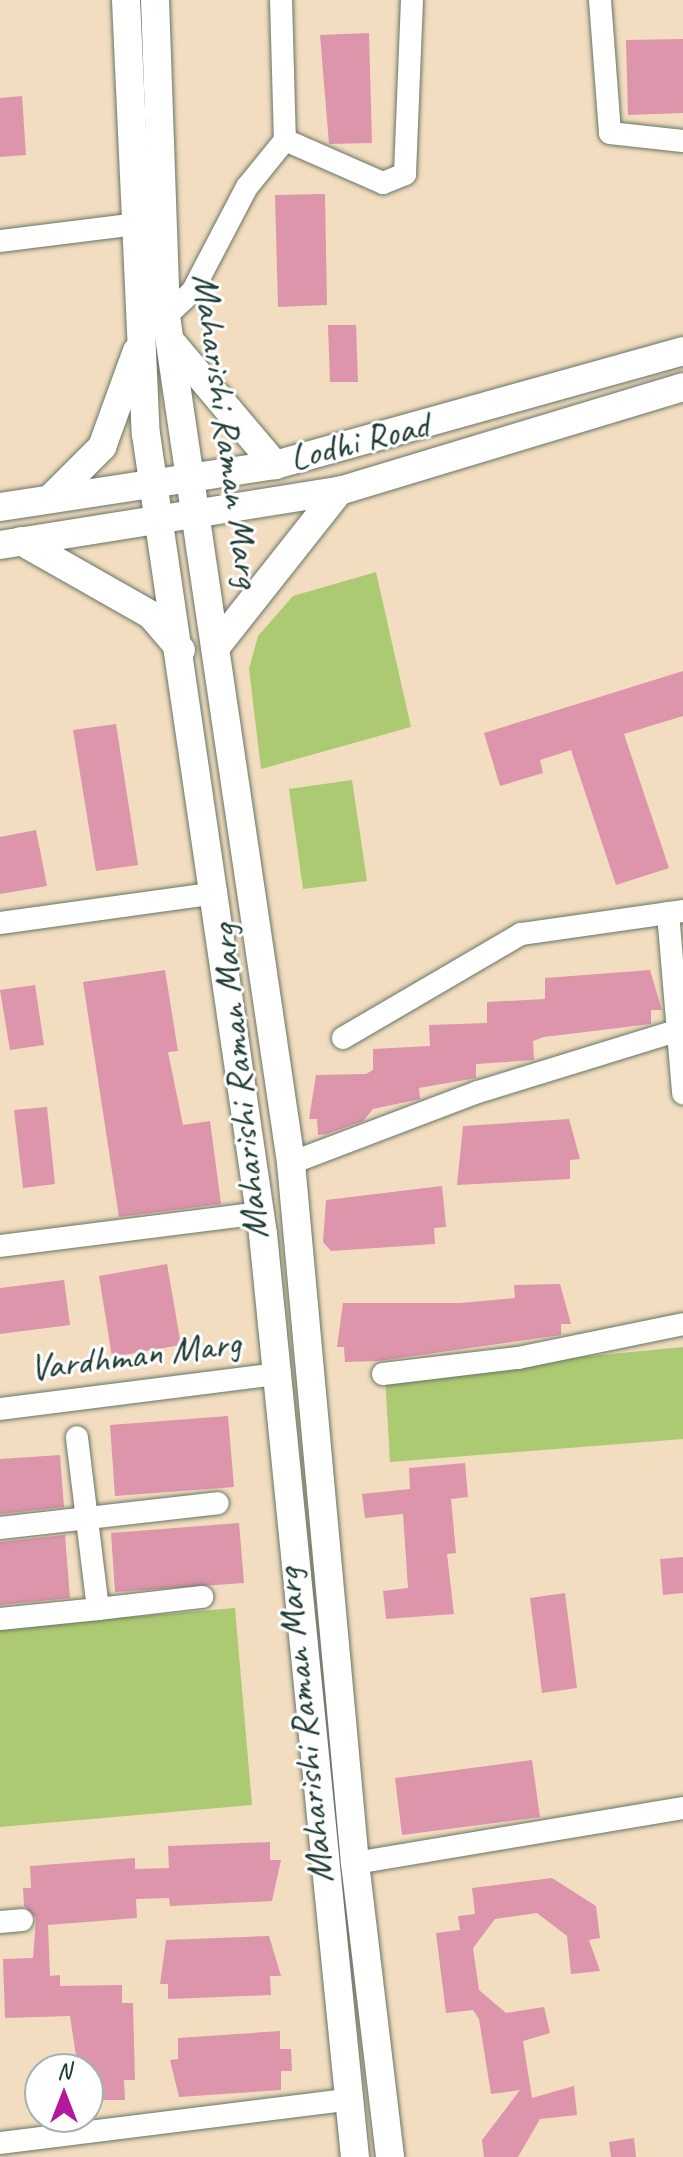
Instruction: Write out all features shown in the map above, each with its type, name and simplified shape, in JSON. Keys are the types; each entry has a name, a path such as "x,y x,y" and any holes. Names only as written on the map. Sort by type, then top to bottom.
{"main road":[{"name":"Maharishi Raman Marg","path":"126,0 141,342 153,483 181,651 260,1213 279,1374 347,2100 355,2157"},
{"name":"Maharishi Raman Marg","path":"155,0 168,329 219,643 291,1163 355,1863 390,2157"},
{"path":"168,329 275,465"},
{"path":"50,499 102,447 141,342"},
{"name":"Lodhi Road","path":"0,507 275,465 683,351"},
{"name":"Lodhi Road","path":"11,543 159,517 339,491 683,387"},
{"path":"219,643 339,491"},
{"path":"11,543 151,615 181,651"}],"street":[{"path":"168,329 192,292 247,187 285,140 281,0"},
{"path":"285,140 383,183 405,174 412,0"},
{"path":"600,0 610,133 683,141"},
{"path":"0,241 137,224"},
{"path":"0,923 216,893"},
{"path":"343,1038 501,941 537,930 676,912 683,1093"},
{"path":"291,1163 478,1092 680,1029"},
{"path":"0,1246 260,1213"},
{"path":"383,1374 518,1358 683,1324"},
{"name":"Vardhman Marg","path":"0,1409 279,1374"},
{"path":"77,1437 90,1518 98,1609"},
{"path":"0,1528 218,1503"},
{"path":"0,1619 202,1597"},
{"path":"355,1863 683,1808"},
{"path":"0,2143 347,2100"}],"green space":[{"path":"376,572 411,727 261,769 249,669 258,636 293,596"},
{"path":"352,780 367,881 303,889 289,789"},
{"path":"683,1347 683,1439 390,1462 385,1376"},
{"path":"235,1608 252,1805 0,1827 0,1628"}],"building":[{"path":"369,33 372,143 329,144 320,35"},
{"path":"683,39 683,113 628,115 626,40"},
{"path":"22,96 26,155 0,157 0,98"},
{"path":"325,194 327,305 278,307 275,195"},
{"path":"328,325 356,325 358,382 330,382"},
{"path":"683,671 683,716 624,734 669,868 616,885 571,750 540,760 543,773 500,786 484,733"},
{"path":"116,724 138,865 96,871 73,730"},
{"path":"36,830 47,886 0,894 0,837"},
{"path":"165,970 178,1051 168,1052 183,1125 210,1121 221,1204 119,1217 83,982"},
{"path":"650,970 662,1010 651,1010 651,1024 544,1037 533,1041 534,1060 476,1064 476,1078 419,1088 420,1099 373,1109 363,1121 327,1134 318,1135 317,1119 309,1119 316,1075 366,1074 373,1070 373,1049 430,1046 429,1025 487,1023 487,1002 545,999 545,978"},
{"path":"35,985 44,1045 10,1050 0,990"},
{"path":"47,1107 55,1184 23,1188 14,1110"},
{"path":"569,1119 580,1159 570,1160 570,1179 457,1185 463,1126"},
{"path":"442,1186 446,1227 434,1228 435,1244 331,1251 323,1242 326,1200"},
{"path":"167,1264 181,1345 112,1357 99,1276"},
{"path":"64,1280 70,1325 0,1334 0,1288"},
{"path":"560,1284 571,1324 561,1324 561,1335 378,1361 345,1362 344,1347 337,1347 343,1303 460,1303 515,1298 514,1285"},
{"path":"228,1416 234,1487 115,1496 110,1425"},
{"path":"60,1455 64,1507 0,1514 0,1459"},
{"path":"465,1463 468,1497 451,1499 456,1553 447,1554 454,1614 386,1619 383,1591 408,1588 403,1514 365,1518 362,1494 410,1489 409,1468"},
{"path":"239,1523 244,1583 115,1592 111,1533"},
{"path":"65,1535 70,1598 0,1605 0,1542"},
{"path":"683,1557 683,1593 663,1595 660,1559"},
{"path":"565,1593 577,1688 542,1693 530,1598"},
{"path":"532,1760 540,1817 402,1835 395,1778"},
{"path":"270,1842 270,1860 281,1860 272,1901 170,1906 169,1898 136,1899 137,1918 48,1925 50,1976 60,1975 60,1986 122,1985 122,2003 133,2003 135,2080 124,2080 125,2100 104,2100 104,2053 76,2053 70,2016 5,2018 3,1959 33,1958 36,1918 24,1906 23,1888 31,1888 30,1866 135,1858 135,1869 169,1868 168,1846"},
{"path":"552,1878 596,1906 600,1938 589,1940 600,1971 571,1974 567,1936 537,1913 495,1919 473,1948 479,1990 506,2013 544,2007 550,2033 523,2041 532,2098 574,2086 577,2115 540,2119 518,2157 484,2157 482,2140 520,2090 491,2094 479,2019 473,2010 446,2013 436,1933 460,1930 458,1916 475,1914 472,1888"},
{"path":"269,1936 281,1976 270,1976 271,1995 168,1999 168,1984 160,1984 166,1940"},
{"path":"280,2031 280,2049 291,2049 292,2071 281,2071 281,2090 179,2097 170,2060 178,2059 178,2038"},
{"path":"634,2138 636,2157 611,2157 609,2142"}]}
